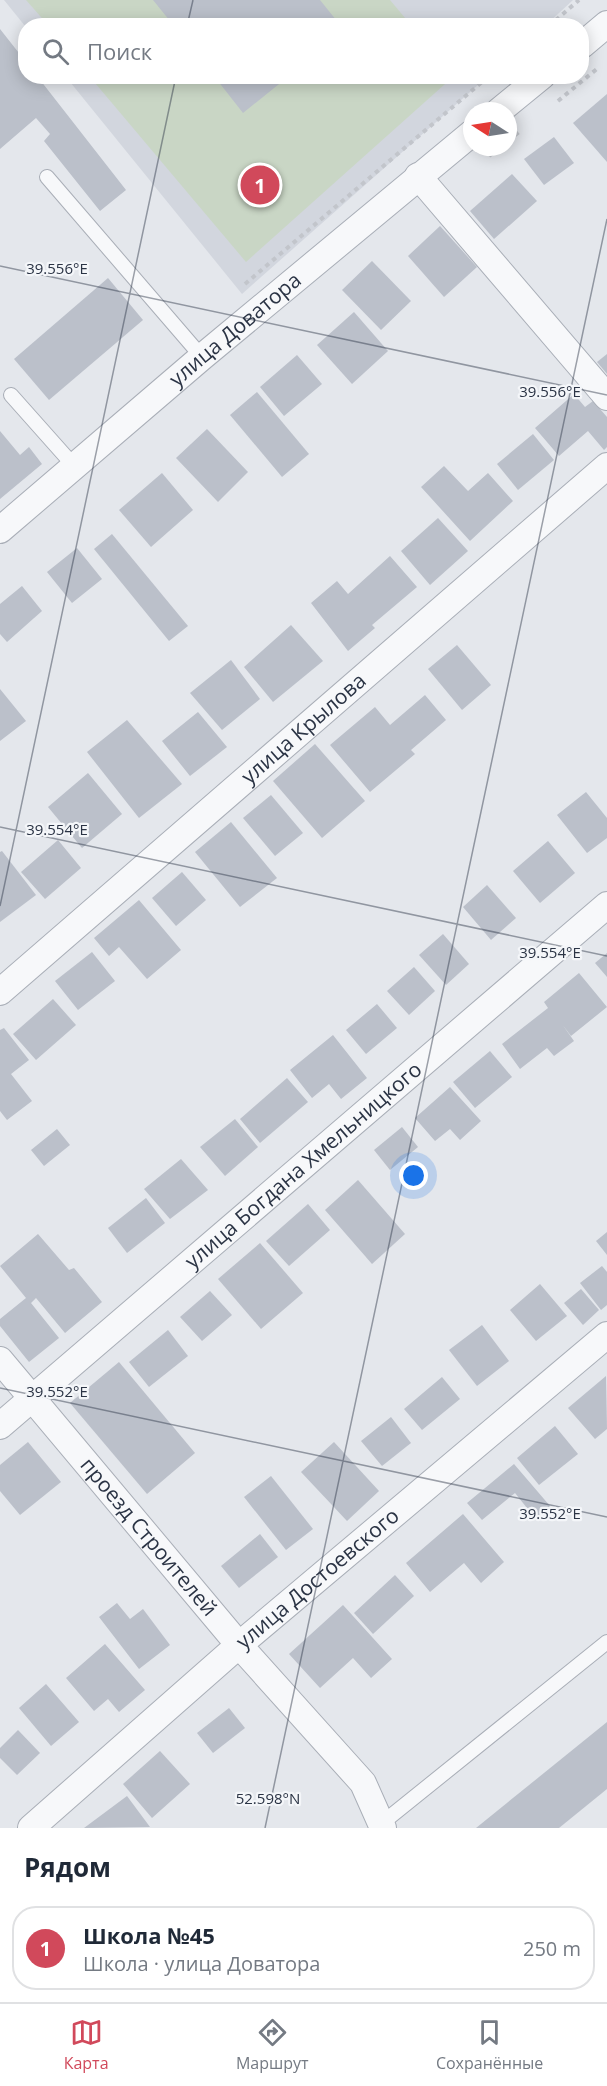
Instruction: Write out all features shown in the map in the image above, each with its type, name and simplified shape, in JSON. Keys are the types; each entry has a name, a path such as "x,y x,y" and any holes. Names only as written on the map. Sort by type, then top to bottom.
{"street":[{"path":"589,39 607,24"},
{"path":"510,102 532,84"},
{"name":"улица Доватора","path":"0,530 202,357 463,140"},
{"path":"418,176 607,397"},
{"name":"улица Крылова","path":"0,992 607,466"},
{"name":"улица Богдана Хмельницкого","path":"0,1426 607,905"},
{"name":"улица Достоевского","path":"31,1828 239,1645 607,1335"},
{"name":"проезд Строителей","path":"0,1360 239,1645 363,1783 380,1827"}],"lane":[{"path":"47,177 202,357"},
{"path":"11,395 75,467"},
{"path":"380,1827 607,1642"}],"path":[{"path":"558,18 579,0"}],"shaded area":[{"path":"4,0 573,0 554,18 19,18"},
{"path":"72,84 479,84 242,294"}],"green space":[{"path":"26,0 390,0 405,18 42,18"},
{"path":"96,84 445,84 246,262"}],"building":[{"path":"153,0 320,0 335,18 168,18"},
{"path":"0,29 18,52 18,84 43,84 126,190 100,211 44,141 50,134 36,118 0,149"},
{"path":"220,84 279,84 243,113"},
{"path":"607,94 607,162 573,123"},
{"path":"554,137 574,163 544,185 524,159"},
{"path":"512,174 537,201 494,239 470,211"},
{"path":"440,226 477,267 444,297 408,256"},
{"path":"372,261 411,301 381,330 342,290"},
{"path":"108,278 143,320 49,400 14,359"},
{"path":"354,312 388,351 352,384 317,345"},
{"path":"607,354 607,374 597,362"},
{"path":"297,355 322,384 284,416 260,387"},
{"path":"257,392 309,454 282,477 230,415"},
{"path":"574,394 585,407 593,401 607,417 607,447 604,450 588,431 559,456 535,428"},
{"path":"207,429 248,472 218,502 176,458"},
{"path":"0,431 20,455 29,447 42,464 0,499"},
{"path":"533,434 554,460 518,490 497,464"},
{"path":"444,466 468,491 488,473 513,501 470,541 421,487"},
{"path":"162,473 193,510 151,547 119,510"},
{"path":"438,518 468,551 430,585 401,551"},
{"path":"112,534 188,626 169,641 94,549"},
{"path":"77,548 102,579 72,603 47,572"},
{"path":"390,556 417,587 372,625 375,628 348,651 311,603 337,581 348,594"},
{"path":"22,586 42,611 7,642 0,634 0,604"},
{"path":"291,625 323,661 273,702 244,667"},
{"path":"457,645 491,685 462,710 428,669"},
{"path":"231,660 260,699 222,730 190,693"},
{"path":"0,689 26,721 0,741"},
{"path":"425,695 446,720 411,750 415,754 370,792 330,745 375,707 390,725"},
{"path":"198,712 227,747 190,776 162,741"},
{"path":"127,720 182,784 139,818 87,752"},
{"path":"315,744 365,801 322,838 273,781"},
{"path":"88,773 122,814 82,848 48,807"},
{"path":"586,792 607,818 607,838 587,853 557,815"},
{"path":"271,795 303,833 275,856 243,818"},
{"path":"231,822 277,878 240,907 195,852"},
{"path":"58,840 81,868 45,899 21,872"},
{"path":"548,841 575,873 540,903 513,871"},
{"path":"2,851 36,895 0,922 0,852"},
{"path":"182,872 206,900 176,926 152,898"},
{"path":"487,885 516,918 491,940 463,907"},
{"path":"139,900 181,950 147,979 119,947 109,956 94,938"},
{"path":"443,934 469,964 446,985 419,955"},
{"path":"92,952 115,981 78,1010 55,981"},
{"path":"607,953 607,977 595,963"},
{"path":"414,967 435,991 409,1015 387,991"},
{"path":"579,973 607,1007 571,1036 562,1024 574,1041 554,1056 547,1048 520,1069 502,1044 548,1008 544,1002"},
{"path":"53,999 76,1025 36,1060 13,1034"},
{"path":"377,1004 397,1028 366,1054 346,1030"},
{"path":"4,1028 29,1060 11,1074 32,1101 7,1120 0,1111 0,1030"},
{"path":"333,1035 367,1078 341,1099 329,1084 312,1098 290,1070"},
{"path":"490,1051 512,1077 475,1108 453,1082"},
{"path":"287,1078 308,1102 260,1143 240,1119"},
{"path":"450,1087 481,1121 460,1140 450,1129 435,1141 415,1118"},
{"path":"235,1119 258,1147 225,1176 200,1147"},
{"path":"402,1127 418,1147 390,1170 374,1150"},
{"path":"57,1129 70,1145 44,1166 31,1150"},
{"path":"181,1159 208,1190 170,1219 144,1189"},
{"path":"358,1180 405,1234 372,1264 325,1210"},
{"path":"146,1198 165,1223 127,1253 108,1228"},
{"path":"308,1204 330,1230 289,1266 266,1241"},
{"path":"607,1232 607,1255 596,1241"},
{"path":"38,1234 69,1270 74,1268 102,1302 65,1333 36,1298 31,1303 59,1338 29,1362 0,1326 0,1319 26,1298 0,1266"},
{"path":"260,1243 303,1293 261,1329 218,1279"},
{"path":"602,1266 607,1272 607,1305 601,1310 580,1283"},
{"path":"540,1284 567,1316 536,1341 510,1310"},
{"path":"581,1289 599,1310 583,1325 564,1303"},
{"path":"210,1291 232,1315 202,1341 180,1317"},
{"path":"482,1325 509,1361 477,1386 449,1350"},
{"path":"168,1330 188,1356 149,1387 129,1362"},
{"path":"119,1362 195,1453 147,1494 70,1403"},
{"path":"606,1376 607,1429 595,1439 568,1408"},
{"path":"442,1377 460,1399 422,1430 404,1409"},
{"path":"391,1417 411,1443 382,1466 361,1441"},
{"path":"555,1426 578,1454 539,1485 517,1458"},
{"path":"28,1442 61,1482 20,1515 0,1491 0,1465"},
{"path":"334,1442 379,1491 347,1521 301,1472"},
{"path":"514,1464 550,1506 535,1518 515,1493 482,1520 467,1503"},
{"path":"271,1476 313,1529 286,1550 244,1497"},
{"path":"463,1514 504,1562 481,1583 464,1563 430,1592 406,1563"},
{"path":"260,1534 278,1557 239,1588 221,1566"},
{"path":"395,1575 414,1596 373,1634 354,1613"},
{"path":"117,1603 130,1619 143,1609 170,1645 139,1669 99,1617"},
{"path":"343,1605 392,1659 371,1678 353,1658 320,1688 289,1654"},
{"path":"105,1644 145,1690 119,1712 108,1699 94,1711 66,1678"},
{"path":"46,1684 79,1722 51,1746 19,1708"},
{"path":"229,1708 245,1728 213,1753 197,1733"},
{"path":"607,1722 607,1789 559,1828 476,1828"},
{"path":"18,1730 40,1753 17,1775 0,1758 0,1748"},
{"path":"160,1751 190,1784 152,1818 123,1784"},
{"path":"127,1796 150,1827 84,1828"}],"place":[{"name":"Школа №45","path":"260,185"}]}
